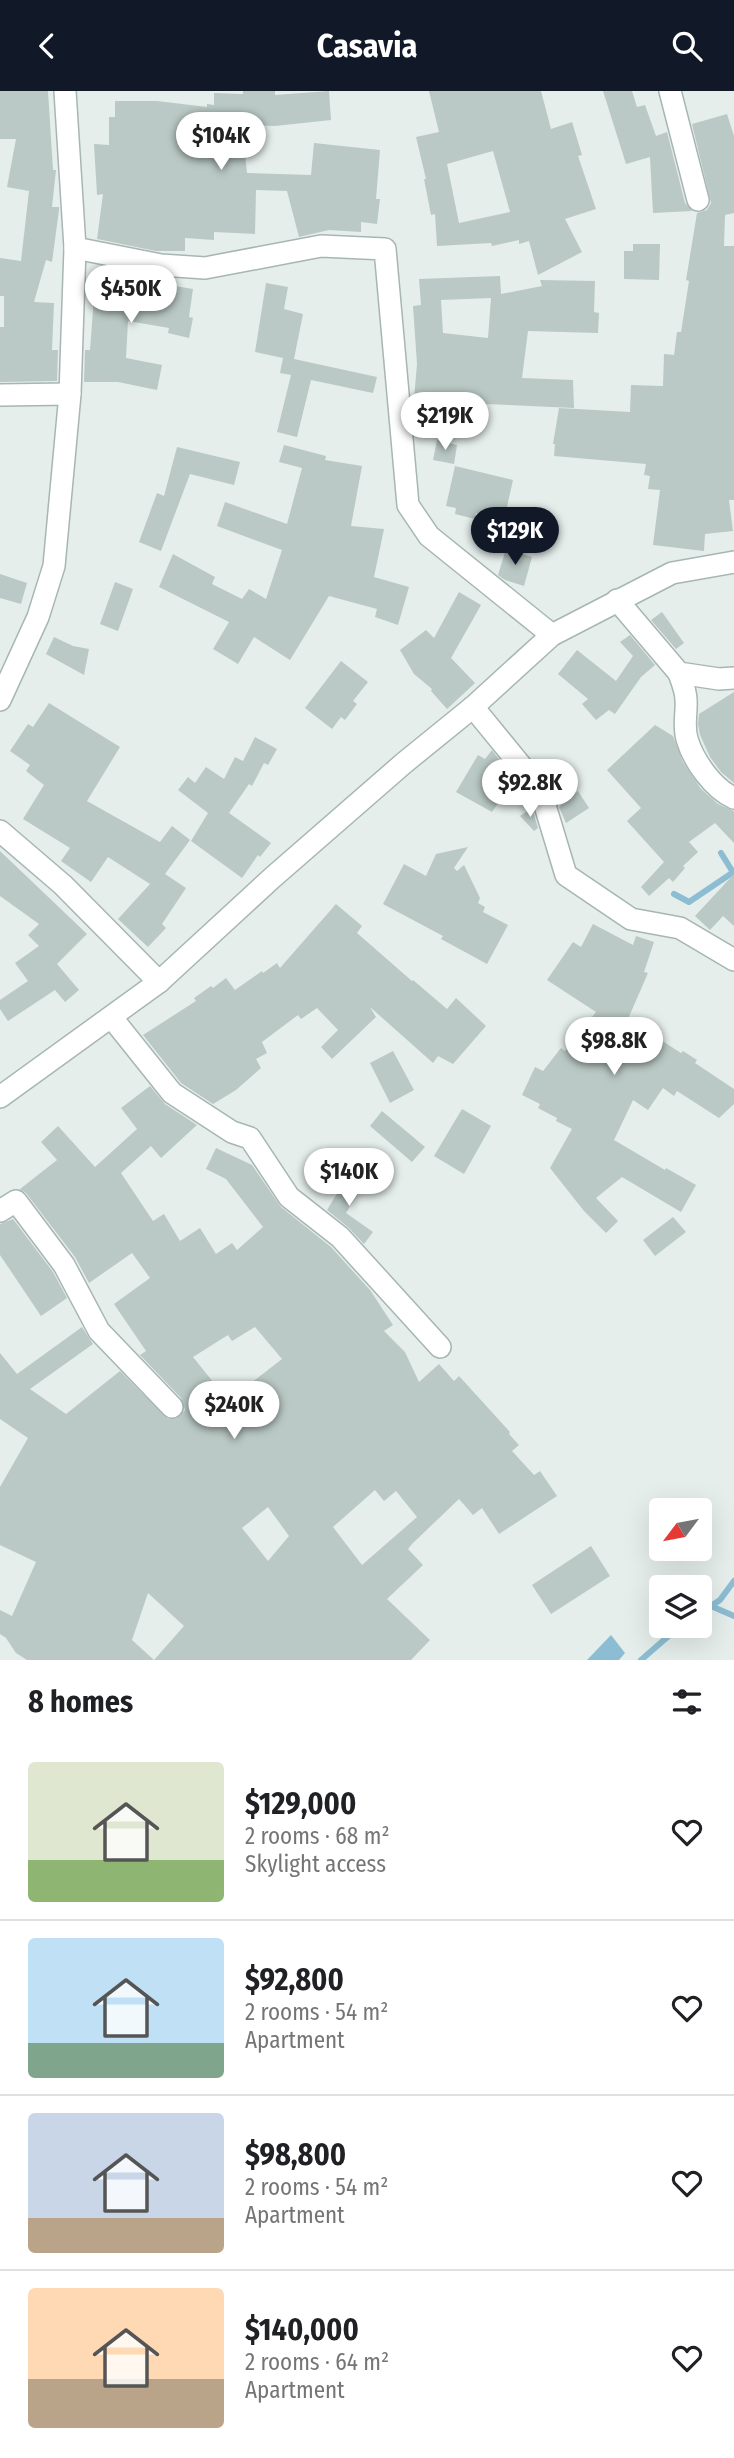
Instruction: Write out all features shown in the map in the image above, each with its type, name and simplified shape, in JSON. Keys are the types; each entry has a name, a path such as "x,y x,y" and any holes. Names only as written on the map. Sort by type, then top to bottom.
{"street":[{"path":"0,700 38,617 54,566 70,394 75,248 65,91"},
{"path":"670,91 698,200"},
{"path":"75,248 161,265 205,268 321,246 385,249 408,505 429,536 552,635"},
{"path":"0,394 70,394"},
{"path":"0,1097 159,982 272,878 404,762 473,707 552,635 672,573 734,562"},
{"path":"617,600 679,673 687,701 684,720 687,741 703,771 726,795 734,798"},
{"path":"679,673 719,679 734,678"},
{"path":"473,707 540,789 566,875 631,919 680,928 734,960"},
{"path":"0,831 63,885 159,982"},
{"path":"112,1017 172,1093 232,1132 250,1138 289,1197 340,1237 440,1347"},
{"path":"0,1211 16,1201 64,1265 99,1331 172,1407"}],"water":[{"path":"611,1635 625,1653 619,1660 587,1660"}],"building":[{"path":"0,91 48,91 53,170 56,170 52,207 59,207 59,210 52,262 46,260 34,302 54,303 52,350 58,350 57,381 0,382 0,327 4,327 4,296 0,296 0,258 21,261 29,191 7,187 16,139 0,139"},
{"path":"243,91 275,91 275,95 329,91 331,120 275,126 242,125 247,173 311,175 314,143 380,150 377,224 361,222 361,232 329,230 299,237 287,191 256,190 255,234 214,232 214,240 185,238 185,251 156,251 97,239 103,194 97,195 94,144 109,145 109,117 115,117 115,101 157,101 207,107 207,104 214,105 214,93 243,94"},
{"path":"429,91 541,91 551,129 572,122 582,155 578,156 596,209 565,219 582,252 538,275 529,241 519,244 519,240 492,246 491,243 437,246 435,214 431,215 416,137 439,132","holes":["493,151 510,212 459,223 447,164"]},
{"path":"603,91 632,91 637,107 645,105 656,136 667,132 685,203 692,211 653,213 650,157 626,164"},
{"path":"727,114 734,136 734,213 725,215 724,246 734,246 734,500 729,500 733,531 705,534 704,551 653,545 660,490 648,489 650,476 644,475 646,464 554,456 553,444 559,408 630,412 631,385 663,386 664,354 674,355 677,332 681,332 697,213 707,210 711,203 692,124"},
{"path":"633,244 660,244 659,280 624,279 624,251 633,251"},
{"path":"122,271 145,275 145,281 193,289 189,317 193,318 189,338 168,333 169,328 128,321 126,358 162,365 157,390 118,382 84,382 85,350 90,350 94,297 86,297 87,278 122,277"},
{"path":"500,276 501,294 542,286 540,280 595,281 594,312 599,313 598,333 528,331 522,378 573,380 574,408 485,404 484,413 467,409 468,405 414,399 417,364 413,306 421,305 419,279","holes":["491,298 488,338 443,333 441,300"]},
{"path":"266,283 288,287 284,309 303,314 294,359 377,377 373,393 311,380 297,437 277,432 291,375 280,373 283,358 255,352"},
{"path":"437,440 457,445 454,464 433,460"},
{"path":"284,445 326,456 325,460 362,466 351,526 384,529 374,577 409,587 398,625 375,617 377,609 329,596 290,660 254,637 238,664 213,649 229,622 159,587 173,554 215,577 212,584 242,599 249,589 266,599 282,550 217,526 225,502 287,524 302,468 279,462"},
{"path":"177,447 240,462 234,485 190,474 161,551 139,542 157,493 164,496"},
{"path":"455,466 513,480 504,520 476,513 475,519 455,514 456,508 446,506"},
{"path":"506,549 532,557 524,586 498,575"},
{"path":"0,574 27,583 21,604 0,598"},
{"path":"115,582 133,589 118,631 100,624"},
{"path":"459,592 481,605 451,658 475,683 447,709 432,689 414,674 400,650 426,630 434,638"},
{"path":"662,612 684,643 676,649 651,620"},
{"path":"630,635 655,665 641,677 615,714 609,710 596,720 582,704 588,699 558,674 577,650 616,681 633,656 620,642"},
{"path":"54,637 73,646 89,649 84,675 46,654"},
{"path":"341,661 368,682 353,701 357,704 345,720 341,717 332,729 305,708"},
{"path":"734,692 734,783 710,757 698,724 699,714"},
{"path":"49,703 120,747 87,801 160,842 172,826 190,840 165,874 186,888 162,924 166,928 148,947 118,919 150,884 108,857 91,882 61,861 70,848 23,819 44,785 26,771 30,765 10,751 28,724 33,727"},
{"path":"655,725 673,736 683,762 701,789 718,804 734,811 734,843 715,823 689,842 698,852 683,866 685,868 673,882 669,878 649,896 641,887 664,862 627,821 641,808 607,770"},
{"path":"255,737 277,749 268,765 264,763 252,786 249,784 229,813 271,843 260,857 258,855 242,878 191,841 208,813 178,790 188,777 195,783 206,767 224,779 235,757 243,761"},
{"path":"492,750 504,766 501,771 514,780 492,812 456,792 478,755 485,759"},
{"path":"578,791 589,808 566,823 559,807"},
{"path":"532,808 538,828 534,831 520,816"},
{"path":"468,847 454,868 457,871 464,865 480,898 478,903 485,907 483,912 508,925 487,964 441,939 443,936 383,904 404,864 426,876 436,854"},
{"path":"0,851 87,934 57,964 79,990 65,1002 55,990 8,1021 0,1009 0,1000 28,981 15,963 39,946 28,935 39,924 0,896"},
{"path":"734,874 734,926 723,916 710,930 695,916"},
{"path":"336,904 362,926 357,933 412,981 447,1009 456,998 486,1026 453,1064 438,1056 433,1063 370,1007 376,1017 332,1059 321,1047 338,1030 317,1008 301,1019 298,1015 262,1042 267,1053 256,1059 261,1068 236,1090 213,1104 181,1083 143,1035 226,978 235,990 277,963 280,968"},
{"path":"593,924 633,945 636,936 654,942 644,972 648,973 628,1019 681,1053 683,1051 697,1060 695,1063 734,1089 734,1104 719,1118 677,1091 674,1096 663,1088 648,1110 633,1100 614,1140 696,1185 681,1212 622,1177 596,1198 618,1221 606,1233 584,1211 550,1168 572,1129 538,1108 540,1104 522,1095 535,1067 543,1071 561,1048 565,1051 596,1012 547,980 573,942 581,947"},
{"path":"393,1051 414,1090 390,1103 370,1063"},
{"path":"150,1086 165,1104 197,1125 161,1158 151,1146 121,1173 153,1221 164,1214 180,1241 200,1228 216,1254 232,1243 237,1250 263,1227 226,1179 206,1169 216,1148 252,1165 281,1207 331,1247 370,1290 393,1325 384,1331 405,1352 419,1382 439,1364 454,1381 459,1376 510,1432 519,1445 512,1451 534,1475 540,1471 557,1496 499,1534 482,1508 473,1515 459,1499 412,1544 408,1549 423,1565 387,1599 430,1640 411,1660 154,1660 27,1660 16,1653 0,1634 0,1610 12,1616 36,1562 0,1545 0,1487 28,1438 0,1419 0,1353 17,1374 82,1327 93,1344 30,1389 66,1414 120,1371 168,1419 176,1419 185,1410 181,1398 140,1355 146,1351 114,1304 150,1278 132,1253 89,1283 75,1257 26,1193 20,1189 57,1160 41,1142 58,1126 95,1167 137,1129 121,1108","holes":["255,1327 282,1359 226,1398 193,1357 228,1335 232,1341","375,1490 384,1501 396,1491 417,1517 362,1565 333,1527","268,1507 289,1536 268,1561 242,1528","148,1593 184,1626 154,1660 132,1640"]},
{"path":"462,1109 491,1126 464,1174 434,1156"},
{"path":"382,1111 425,1147 412,1162 370,1126"},
{"path":"349,1174 364,1184 346,1213 373,1232 364,1244 327,1210"},
{"path":"673,1217 686,1232 655,1256 643,1240"},
{"path":"13,1219 53,1272 67,1298 41,1316 0,1255 0,1224"},
{"path":"591,1546 610,1576 551,1614 532,1585"}],"waterway":[{"path":"721,853 734,874"},
{"path":"674,894 689,902 732,873"},
{"path":"712,1605 720,1600 734,1581"},
{"path":"712,1606 734,1616"},
{"path":"641,1660 666,1638"}]}
